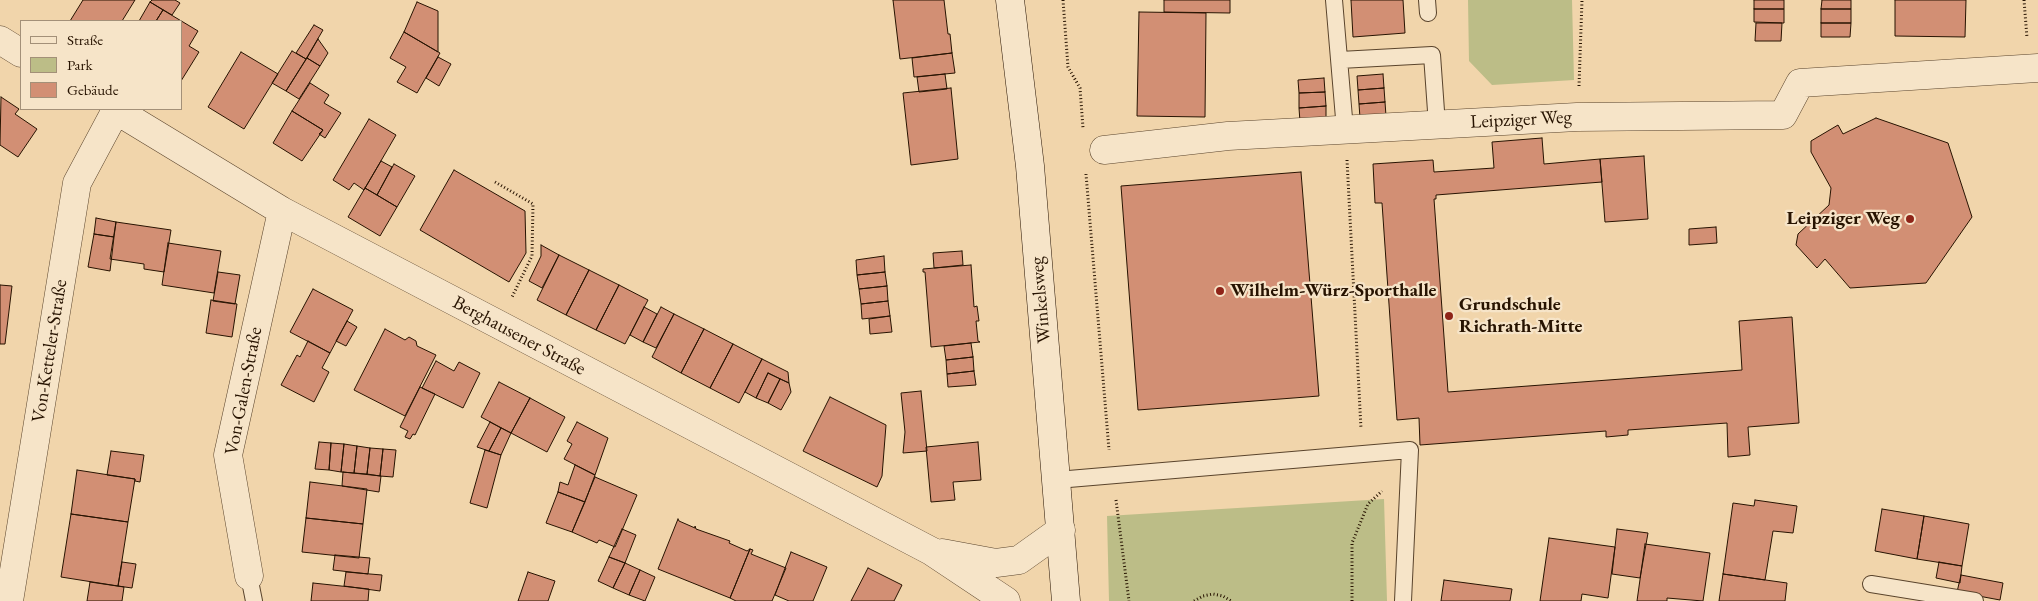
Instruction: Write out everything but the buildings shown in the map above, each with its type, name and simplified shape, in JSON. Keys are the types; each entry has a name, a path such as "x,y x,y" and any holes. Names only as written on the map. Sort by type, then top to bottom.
{"street":[{"name":"Winkelsweg","path":"1010,0 1030,166 1066,601"},
{"path":"0,40 20,52"},
{"name":"Leipziger Weg","path":"1104,150 1228,136 1577,117 1783,115 1800,83 2034,68"},
{"name":"Von-Ketteler-Straße","path":"10,601 76,183 114,110"},
{"name":"Berghausener Straße","path":"117,110 282,211 931,551 1006,601"},
{"name":"Von-Galen-Straße","path":"251,588 228,455 282,211"},
{"name":"Berghausener Straße","path":"931,551 996,564 1018,560 1061,530"}],"lane":[{"path":"1334,0 1345,130"},
{"path":"1340,60 1432,55 1437,125"},
{"path":"1057,480 1363,452 1410,450 1404,601"},
{"path":"1870,584 1975,601"}],"path":[{"path":"1064,0 1068,67 1080,88 1083,134"},
{"path":"1577,117 1582,0"},
{"path":"2024,0 2034,68"},
{"path":"1346,158 1363,452"},
{"path":"1085,171 1111,474 1129,601"},
{"path":"495,182 533,204 532,256 498,325"},
{"path":"1352,601 1352,544 1368,504 1410,466"},
{"path":"1194,601 1203,596 1213,594 1223,596 1231,601"}],"green space":[{"path":"1468,0 1572,0 1574,80 1492,85 1469,61"},
{"path":"1384,499 1387,601 1109,601 1107,516"}],"place":[{"name":"Leipziger Weg","path":"1910,219"},
{"name":"Wilhelm-Würz-Sporthalle","path":"1220,291"},
{"name":"Grundschule Richrath-Mitte","path":"1449,316"}]}
